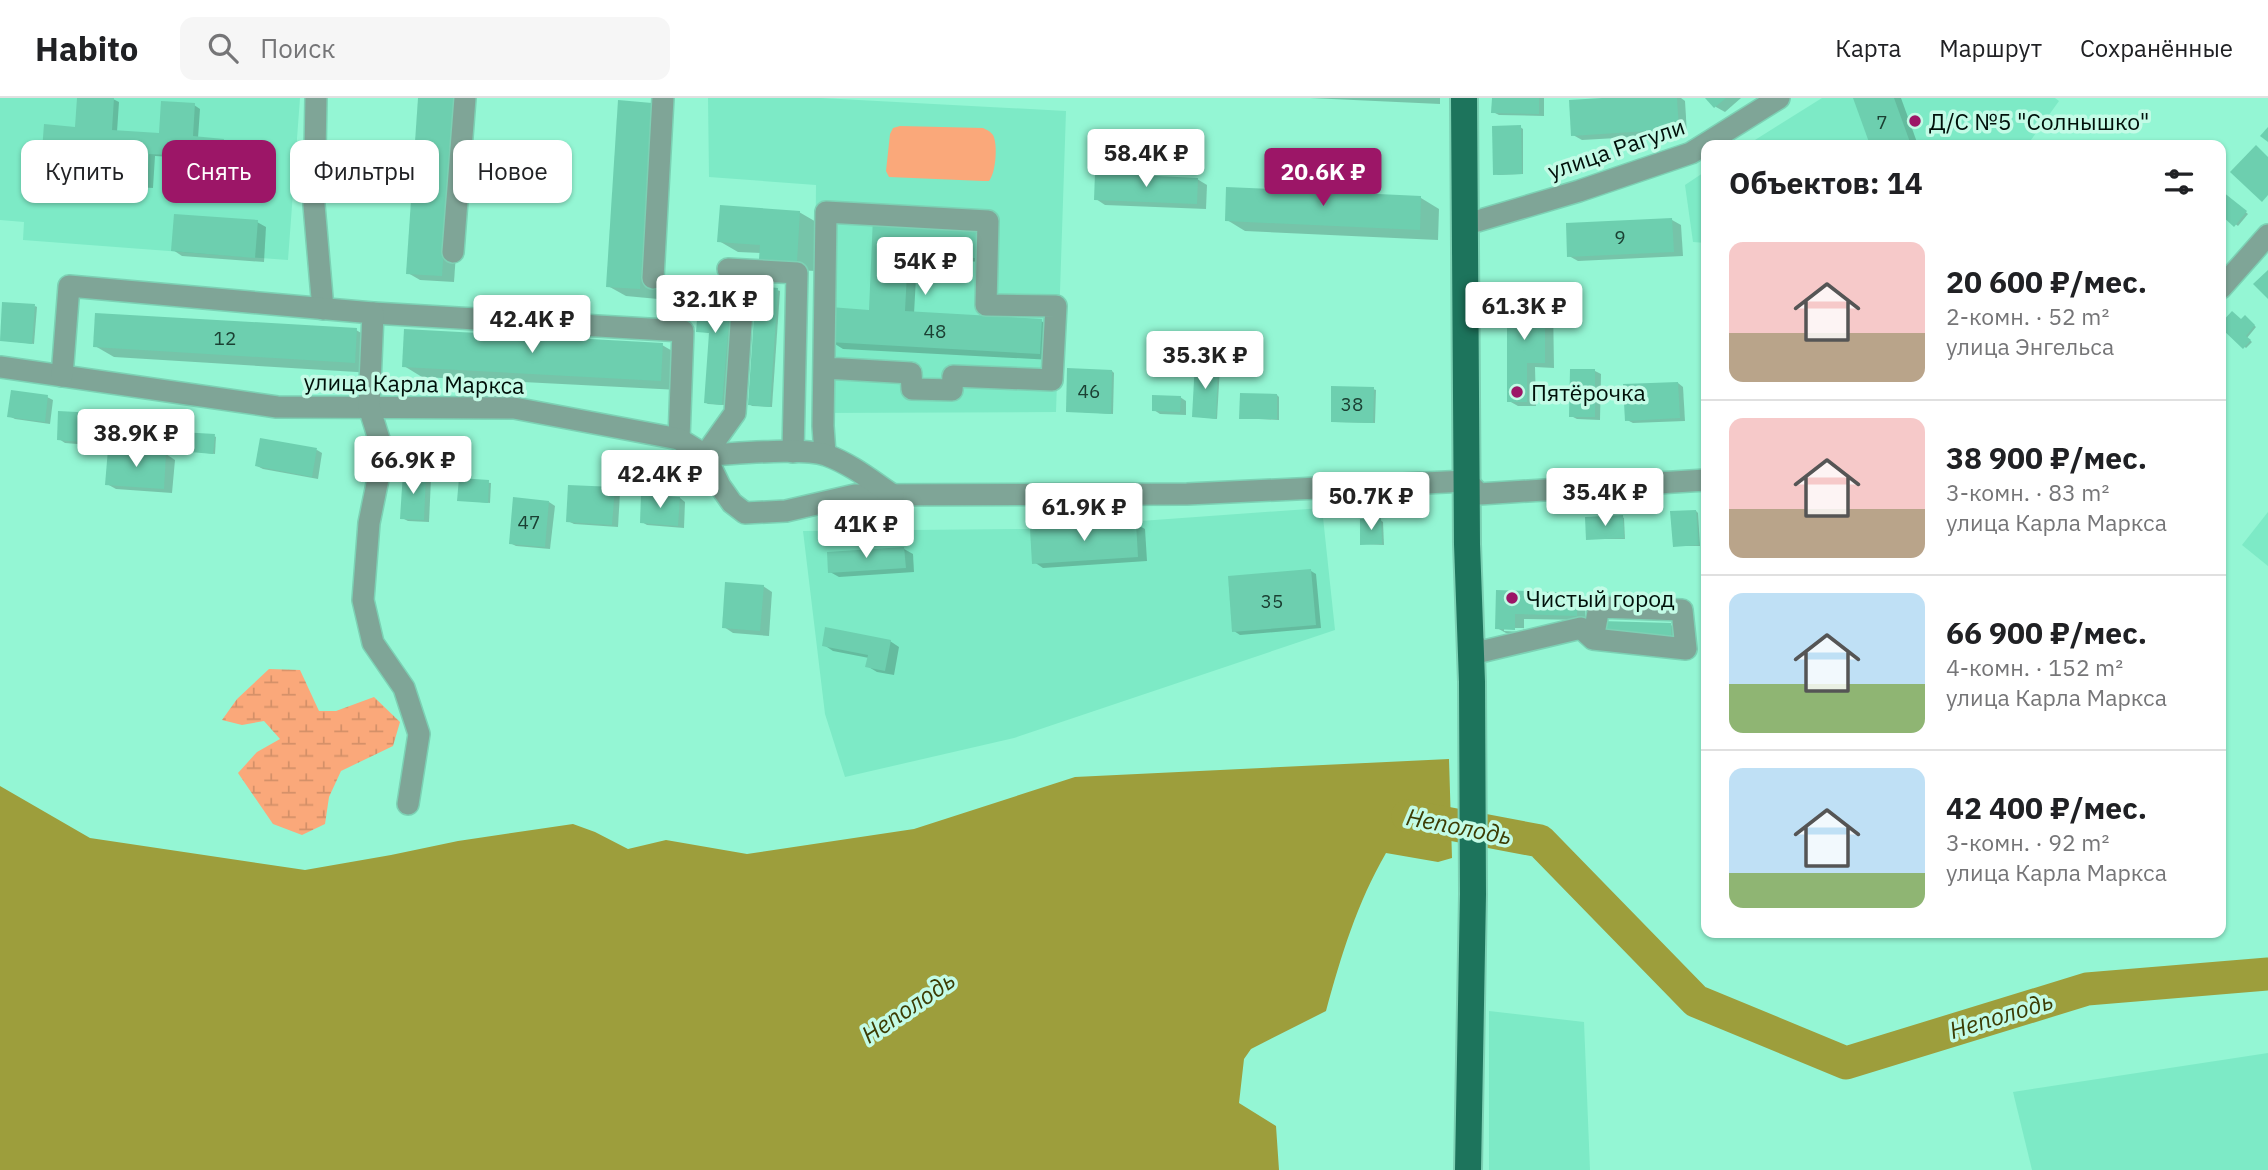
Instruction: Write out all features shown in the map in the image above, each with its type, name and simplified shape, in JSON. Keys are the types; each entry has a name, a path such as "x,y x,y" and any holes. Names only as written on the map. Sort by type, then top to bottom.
{"main road":[{"path":"1464,98 1473,894 1468,1170"}],"street":[{"path":"316,98 314,205 323,309"},
{"path":"453,252 465,98"},
{"path":"653,278 663,98"},
{"name":"улица Рагули","path":"1712,140 1779,98"},
{"name":"улица Рагули","path":"1464,211 1474,222 1578,191 1691,153 1701,147"},
{"path":"825,368 911,373 912,389 952,390 953,376 1052,380 1056,306 986,305 988,221 826,212 823,426 825,454"},
{"path":"2226,282 2268,234"},
{"path":"728,270 797,273 793,452"},
{"path":"62,376 69,286 373,313 683,331 679,439"},
{"path":"705,455 735,413 743,295"},
{"path":"373,313 369,407 379,439 379,452 378,479 369,523 363,600 373,643 404,688 419,734 408,804"},
{"name":"улица Карла Маркса","path":"0,367 276,407 513,408 679,439 705,455"},
{"path":"705,455 793,452 825,454 859,472 893,495"},
{"path":"705,455 720,486 732,503 745,513 786,511 855,495 1187,494 1467,481 1479,494 1701,480"},
{"path":"1470,637 1480,652 1581,628 1593,639"}],"shaded area":[{"path":"0,98 300,98 297,140 290,140 290,203 292,203 288,260 23,240 24,222 0,220"},
{"path":"708,98 821,98 1066,111 1056,412 814,413 816,185 709,177"},
{"name":"Д/С №5 \"Солнышко\"","path":"1822,98 2055,98 2059,101 2031,140 1755,140"},
{"path":"1701,174 1701,243 1693,242 1685,185"},
{"path":"1322,508 1335,630 1014,738 845,777 825,714 803,531 1030,529"},
{"path":"2268,512 2268,566 2242,545"},
{"path":"1489,1011 1584,1022 1590,1170 1489,1170"},
{"path":"2268,1053 2268,1170 2032,1170 2013,1092"}],"green space":[{"path":"900,126 987,130 993,135 996,151 995,165 989,181 889,177 886,171 890,134 893,128"},
{"path":"269,669 300,670 319,711 336,711 374,697 400,722 393,746 341,771 329,797 325,824 302,835 273,824 238,773 257,752 280,739 264,721 242,725 222,720 237,699"}],"water":[{"path":"1449,759 1452,858 1438,862 1386,853 1366,891 1351,930 1326,1011 1251,1049 1244,1059 1239,1103 1276,1126 1279,1170 0,1170 0,786 90,838 305,870 458,841 573,824 628,849 666,840 747,854 914,829 1075,777"}],"building":[{"path":"77,98 114,98 112,130 159,133 161,101 195,103 193,136 224,140 162,140 162,155 149,154 148,170 148,140 43,140 44,124 75,127"},
{"path":"418,98 454,98 442,276 406,274 411,203 439,203 439,140 415,140"},
{"path":"1492,98 1539,98 1539,114 1491,113"},
{"path":"1677,98 1679,129 1571,136 1569,100"},
{"path":"1705,98 1726,98 1714,108"},
{"path":"1853,98 1894,98 1909,140 1868,140"},
{"path":"618,100 652,103 640,289 606,287"},
{"path":"1521,125 1522,174 1493,175 1492,126"},
{"path":"2268,127 2268,142 2260,136"},
{"path":"2256,145 2268,157 2268,195 2262,202 2230,172"},
{"path":"1095,173 1198,178 1197,204 1094,200"},
{"path":"1226,187 1421,196 1420,230 1225,221"},
{"path":"2226,194 2247,211 2234,227 2226,220"},
{"path":"720,205 800,211 797,262 759,259 760,245 717,242"},
{"path":"174,214 258,220 255,258 171,251"},
{"path":"873,217 977,223 975,258 908,254 905,311 1042,319 1040,354 828,342 830,307 869,310"},
{"path":"1672,218 1674,252 1567,257 1566,223"},
{"path":"2268,270 2268,299 2253,284"},
{"path":"700,281 732,284 722,405 704,403 709,333 696,332"},
{"path":"756,286 778,288 770,407 748,405"},
{"path":"1507,296 1545,296 1545,363 1527,363 1527,402 1507,402"},
{"path":"2,302 35,304 32,344 0,341"},
{"path":"2232,311 2241,319 2245,315 2255,325 2246,336 2251,340 2243,349 2226,333 2226,318"},
{"path":"95,313 357,328 355,363 93,347"},
{"path":"404,329 663,343 661,381 402,367"},
{"path":"1195,362 1218,364 1216,419 1192,417"},
{"path":"1067,368 1112,370 1111,414 1066,412"},
{"path":"1570,369 1595,369 1595,417 1569,417"},
{"path":"1678,382 1680,418 1625,421 1623,384"},
{"path":"1331,386 1374,387 1373,423 1331,422"},
{"path":"11,390 48,395 45,422 7,417"},
{"path":"1240,393 1277,394 1277,419 1239,419"},
{"path":"1152,395 1181,396 1180,412 1152,411"},
{"path":"58,411 96,413 95,443 57,440"},
{"path":"180,432 215,434 213,454 179,451"},
{"path":"260,438 317,448 312,477 255,466"},
{"path":"108,449 166,453 164,489 105,485"},
{"path":"403,472 426,474 424,520 400,519"},
{"path":"459,478 489,480 488,503 457,501"},
{"path":"568,485 615,487 612,525 566,522"},
{"path":"641,494 680,497 678,526 640,523"},
{"path":"513,497 549,501 545,547 509,544"},
{"path":"1696,510 1699,545 1673,547 1670,511"},
{"path":"1623,515 1624,538 1586,540 1585,517"},
{"path":"1381,518 1382,544 1360,545 1360,519"},
{"path":"1136,522 1138,557 1032,564 1030,529"},
{"path":"904,547 906,568 828,573 827,552"},
{"path":"1311,569 1316,625 1232,632 1228,576"},
{"path":"725,582 764,585 760,631 722,628"},
{"path":"1496,590 1577,593 1577,616 1515,614 1515,630 1495,629"},
{"path":"1601,621 1671,623 1671,644 1600,642"},
{"path":"825,627 891,640 885,671 865,667 868,655 822,646"}],"waterway":[{"name":"Неполодь","path":"1408,816 1540,841 1696,1001 1846,1063 2087,989 2268,974"}],"place":[{"name":"Д/С №5 \"Солнышко\"","path":"1915,121"},
{"name":"Пятёрочка","path":"1517,392"},
{"name":"Чистый город","path":"1512,598"}]}
